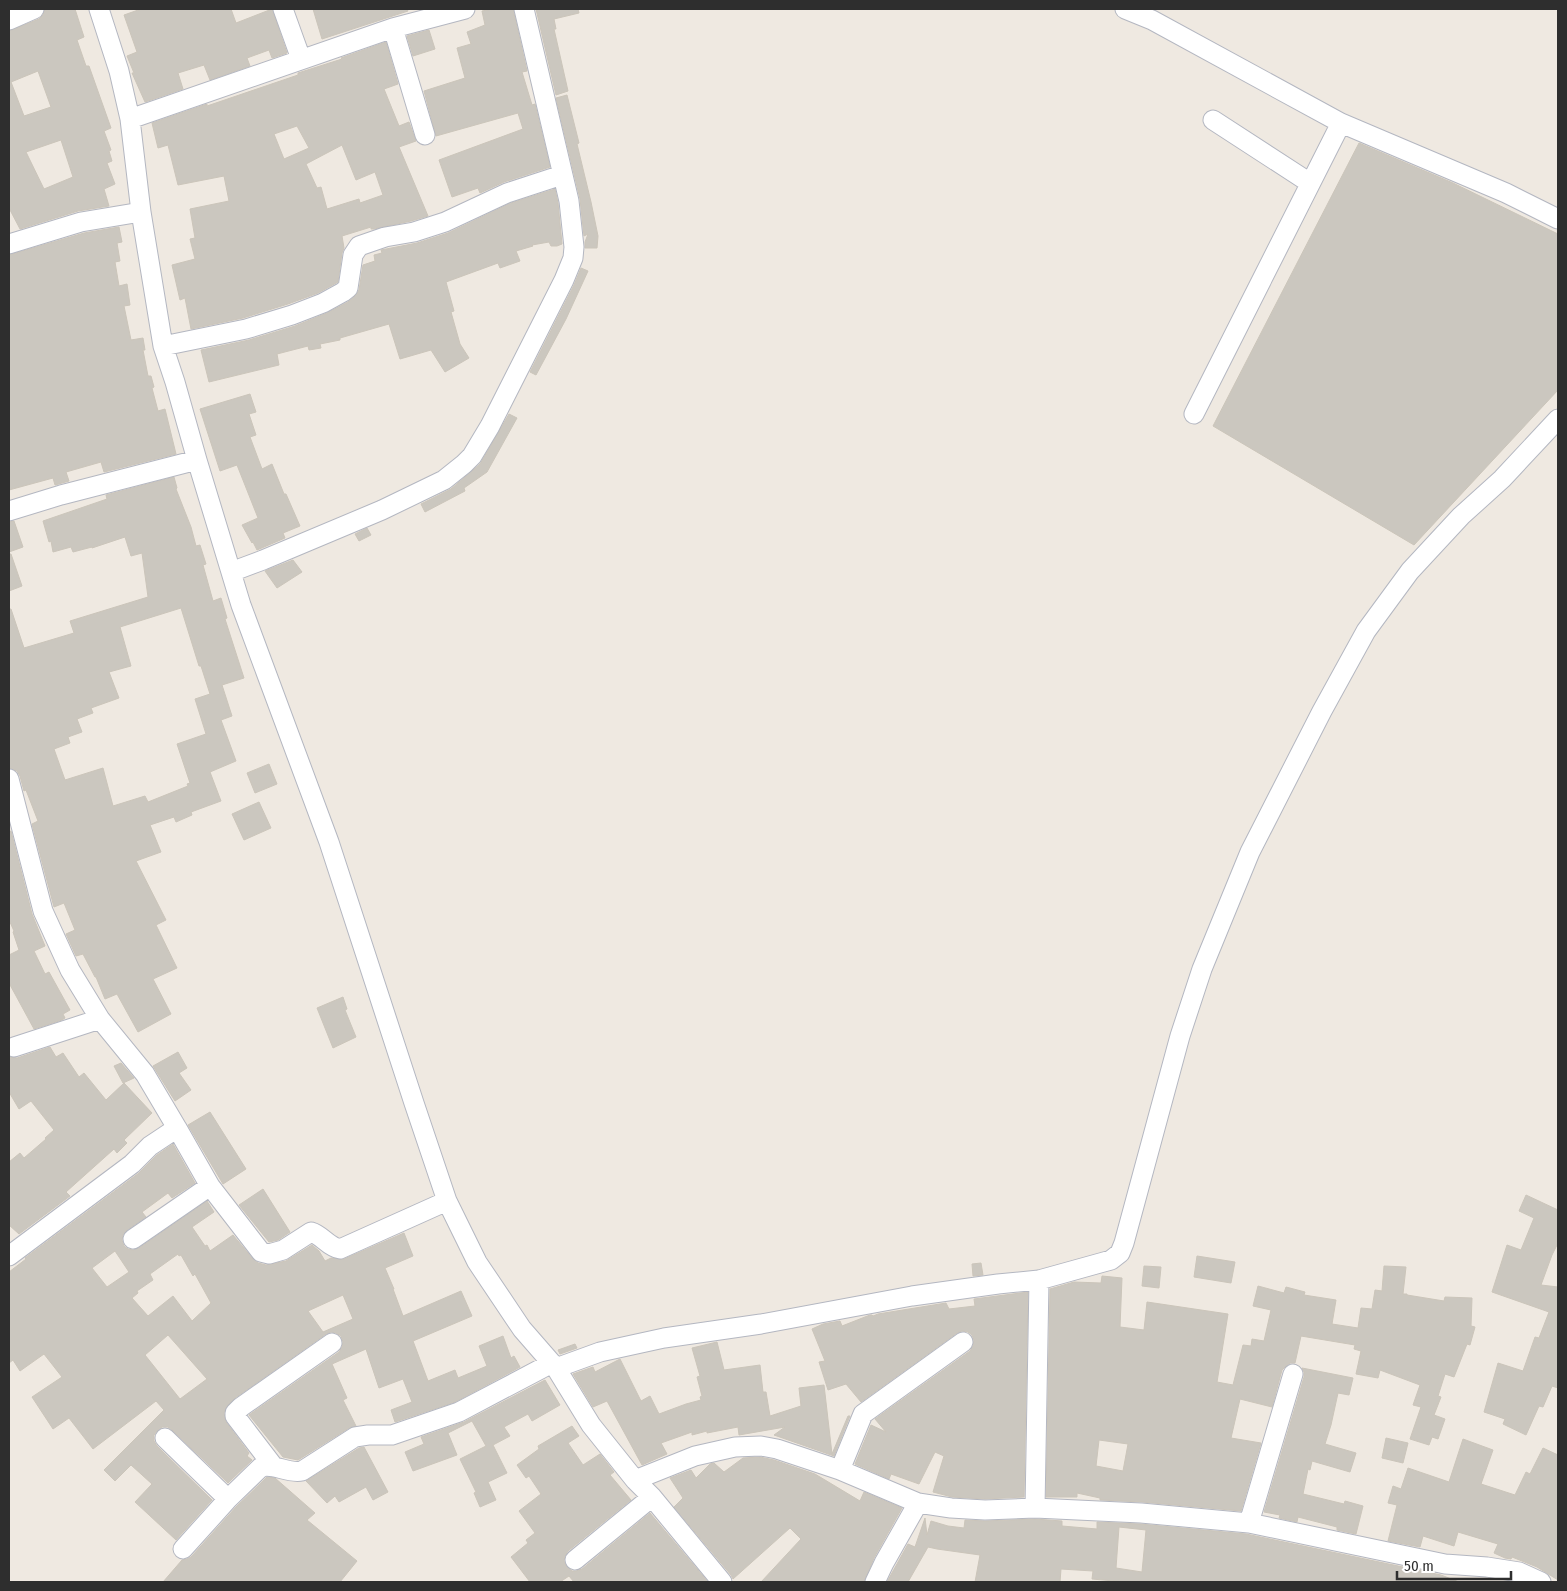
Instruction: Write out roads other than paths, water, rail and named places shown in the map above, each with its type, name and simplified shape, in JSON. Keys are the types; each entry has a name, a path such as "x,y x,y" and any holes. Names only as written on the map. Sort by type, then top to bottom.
{"street":[{"path":"9,20 34,9"},
{"path":"98,9 119,71 130,119 141,212 163,346 231,572 266,675 329,842 448,1201 477,1262 522,1329 554,1366 590,1425 722,1582"},
{"path":"283,9 301,59"},
{"path":"130,119 393,28 464,9"},
{"path":"231,572 400,501 444,480 472,456 490,426 564,280 573,258 574,246 569,201 524,9"},
{"path":"1125,9 1161,25 1341,123 1506,193 1558,219"},
{"path":"393,28 425,135"},
{"path":"1213,120 1310,183"},
{"path":"1194,414 1341,123"},
{"path":"163,346 246,329 323,303 348,288 353,255 359,246 446,222 508,193 562,175"},
{"path":"9,244 81,222 141,212"},
{"path":"183,1549 228,1499 262,1467 274,1467 294,1473 302,1471 362,1435 392,1435 459,1412 554,1366 600,1352 664,1338 761,1324 912,1296 1039,1280 1111,1260 1120,1253 1180,1036 1202,969 1250,852 1322,711 1366,631 1410,571 1461,516 1502,479 1558,419"},
{"path":"9,512 61,495 197,460"},
{"path":"9,779 43,911 70,970 100,1018 145,1074 210,1186 261,1252 269,1254 284,1250 311,1232 315,1233 333,1248 340,1250 448,1201"},
{"path":"14,1047 100,1018"},
{"path":"9,1256 132,1164 150,1146 177,1128"},
{"path":"132,1239 210,1186"},
{"path":"1035,1508 1039,1280"},
{"path":"840,1470 863,1414 963,1342"},
{"path":"274,1467 235,1413 332,1343"},
{"path":"1249,1523 1293,1374"},
{"path":"165,1438 228,1499"},
{"path":"635,1480 695,1456 735,1447 761,1446 778,1449 840,1470 918,1503 951,1508 985,1510 1035,1508 1141,1513 1249,1523 1445,1564 1487,1567 1519,1572 1541,1582"},
{"path":"575,1560 652,1497"},
{"path":"875,1582 884,1562 918,1503"}]}
